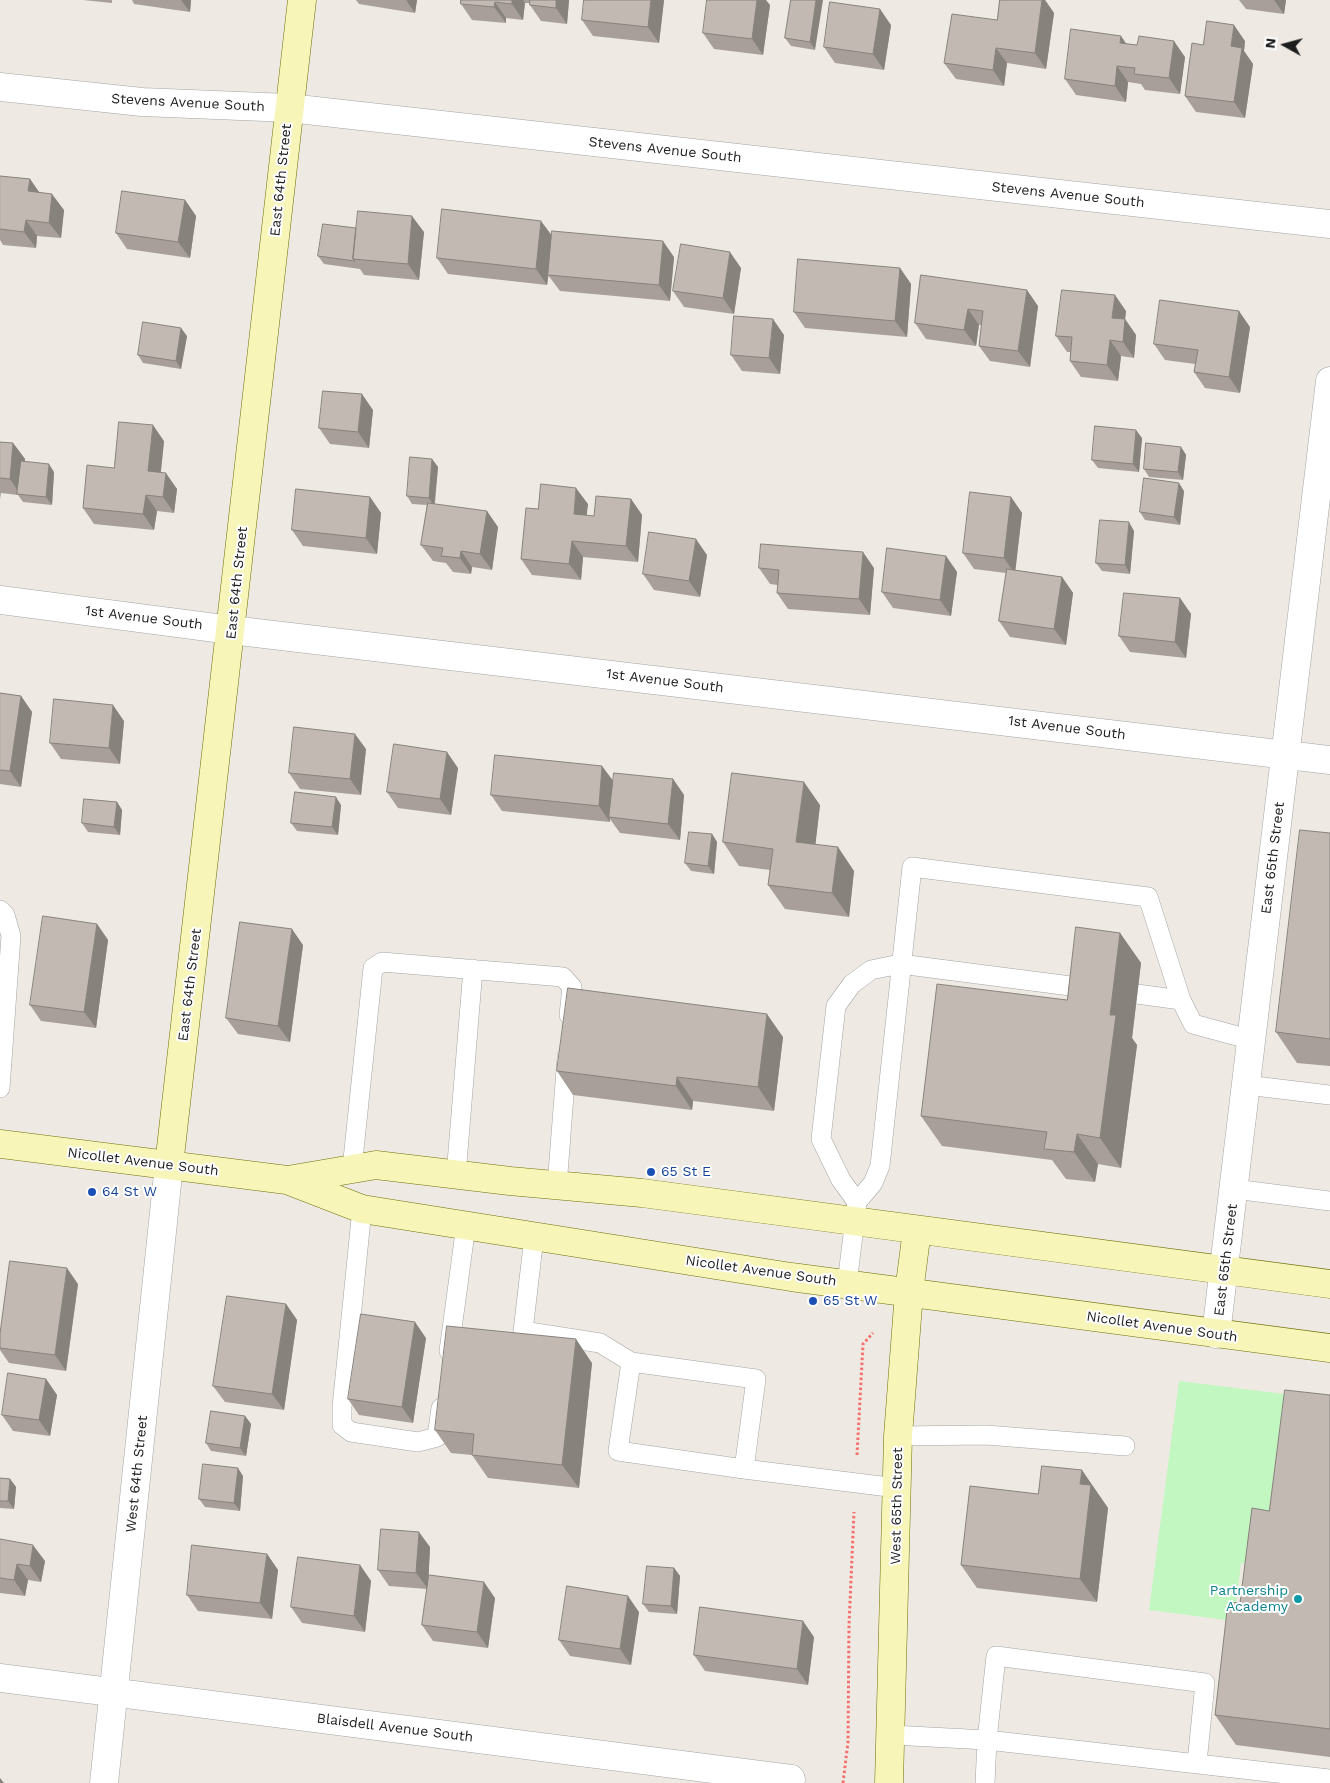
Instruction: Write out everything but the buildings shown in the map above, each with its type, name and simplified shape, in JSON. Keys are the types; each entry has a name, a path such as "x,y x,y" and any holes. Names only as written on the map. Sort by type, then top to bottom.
{"main road":[{"name":"East 64th Street","path":"169,1165 302,0"},
{"name":"Nicollet Avenue South","path":"0,1144 287,1180 362,1209 534,1237 847,1284 1330,1348"},
{"name":"Nicollet Avenue South","path":"287,1180 376,1165 557,1186 856,1212 917,1230 1330,1284"},
{"name":"West 65th Street","path":"889,1783 892,1735 898,1436 909,1292 917,1230"}],"street":[{"name":"Stevens Avenue South","path":"0,88 142,102 290,108 1330,224"},
{"name":"East 65th Street","path":"1216,1334 1330,381"},
{"name":"1st Avenue South","path":"0,600 231,630 1330,760"},
{"name":"West 64th Street","path":"104,1783 169,1165"},
{"name":"Blaisdell Avenue South","path":"0,1678 791,1779"}],"lane":[{"path":"847,1284 856,1212 873,1183 880,1166 900,964 912,867 1148,898 1181,1000 1193,1024 1252,1040"},
{"path":"0,910 6,915 11,936 0,1088"},
{"path":"352,1169 373,968 382,962 474,968 563,977 572,987 557,1186"},
{"path":"856,1212 821,1139 836,1006 852,984 870,970 900,964 1094,989"},
{"path":"456,1175 474,968"},
{"path":"1137,994 1181,1000"},
{"path":"1246,1085 1330,1095"},
{"path":"1234,1189 1330,1201"},
{"path":"362,1209 342,1407 342,1425 350,1432 418,1442 429,1440 437,1437 443,1390"},
{"path":"446,1371 466,1226"},
{"path":"534,1237 523,1331 600,1343 631,1362 756,1380 744,1469"},
{"path":"631,1362 618,1451 897,1488"},
{"path":"898,1436 986,1435 1125,1446"},
{"path":"985,1783 986,1740 996,1656 1204,1683 1197,1762"},
{"path":"892,1735 986,1740 1197,1762 1330,1779"}],"path":[{"path":"843,1783 848,1742 849,1625 863,1344"}],"green space":[{"path":"1179,1381 1309,1397 1269,1567 1241,1563 1234,1621 1149,1610"}],"place":[{"name":"65 St E","path":"651,1172"},
{"name":"64 St W","path":"92,1192"},
{"name":"65 St W","path":"813,1301"},
{"name":"Partnership Academy","path":"1298,1599"}]}
